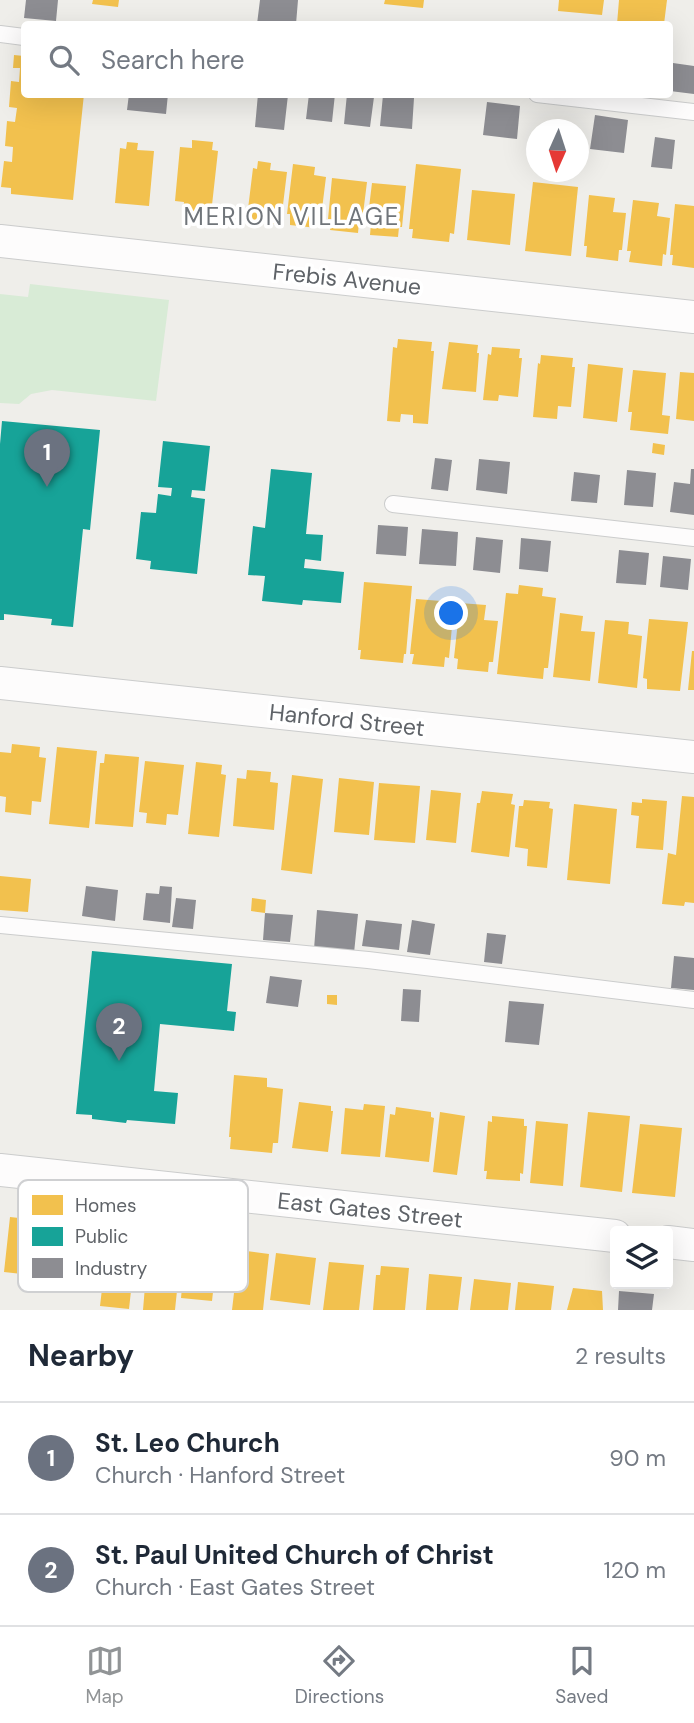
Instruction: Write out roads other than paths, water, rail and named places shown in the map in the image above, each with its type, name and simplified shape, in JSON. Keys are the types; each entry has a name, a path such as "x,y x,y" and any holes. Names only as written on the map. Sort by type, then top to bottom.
{"street":[{"name":"Frebis Avenue","path":"0,241 694,317"},
{"name":"Hanford Street","path":"0,683 694,757"},
{"name":"East Gates Street","path":"0,1170 93,1180"},
{"name":"East Gates Street","path":"248,1197 610,1235"},
{"path":"673,1243 694,1245"}],"lane":[{"path":"0,34 21,37"},
{"path":"572,98 694,112"},
{"path":"393,504 694,538"},
{"path":"0,925 368,960 694,1000"}],"place":[{"name":"St. Leo Church","path":"47,487"},
{"name":"St. Paul United Church of Christ","path":"119,1061"}],"district":[{"name":"MERION VILLAGE","path":"292,216"}]}
